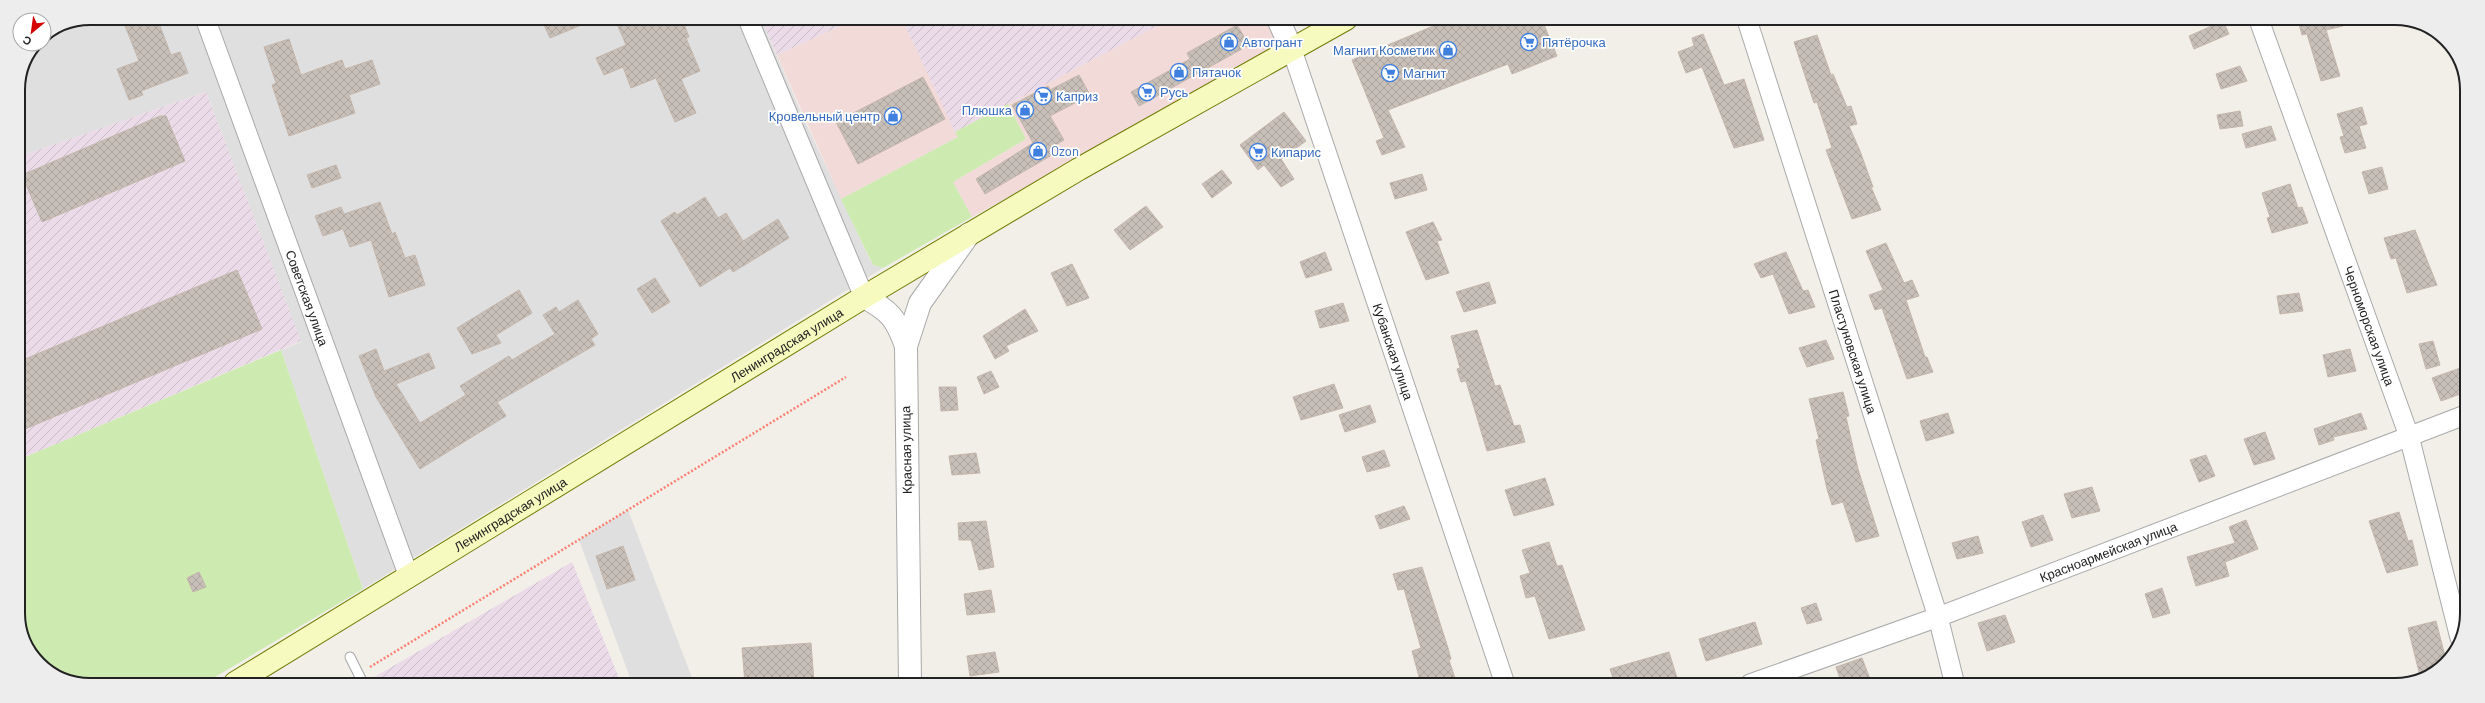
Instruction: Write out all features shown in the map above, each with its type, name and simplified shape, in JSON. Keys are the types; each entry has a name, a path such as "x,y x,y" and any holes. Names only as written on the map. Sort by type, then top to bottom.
{"main road":[{"name":"Ленинградская улица","path":"243,678 969,234 1079,169 1336,25"}],"street":[{"name":"Советская улица","path":"208,25 409,577"},
{"path":"751,25 864,297 890,313 899,325 906,346"},
{"name":"Кубанская улица","path":"1281,25 1292,50 1503,678"},
{"name":"Пластуновская улица","path":"1749,25 1938,617 1953,678"},
{"name":"Черноморская улица","path":"2261,25 2409,436 2458,630"},
{"name":"Красная улица","path":"910,678 906,346 920,303 969,234"},
{"name":"Красноармейская улица","path":"1767,678 1938,617 2460,417"}],"lane":[{"path":"350,657 362,678"}],"path":[{"path":"360,673 846,377"}],"shaded area":[{"path":"90,25 764,25 804,119 870,260 873,265 883,268 363,589 281,350 301,342 206,92 25,155 26,78 30,65 38,52 52,52 52,38 65,30 78,26"},
{"path":"764,25 842,25 777,55"},
{"path":"842,25 905,25 958,137 841,199 777,55"},
{"path":"905,25 1159,25 955,132"},
{"path":"1159,25 1268,25 1279,46 972,217 953,182 1026,139 1008,104"},
{"path":"206,92 301,341 25,457 25,155"},
{"path":"628,510 692,678 630,678 579,540"},
{"path":"572,562 619,678 373,678"}],"green space":[{"path":"1008,104 1026,139 953,182 972,217 883,268 873,265 841,199 958,137 955,132"},
{"path":"281,350 363,589 213,678 90,678 73,676 61,671 47,662 38,652 30,638 26,625 25,457"}],"building":[{"path":"125,25 160,25 171,55 180,52 188,73 141,91 143,95 129,100 117,69 139,61"},
{"path":"544,25 581,25 550,38"},
{"path":"618,25 684,25 689,37 686,38 700,71 681,79 696,113 675,122 656,78 631,88 623,67 604,75 596,58 626,45"},
{"path":"1237,25 1249,45 1139,106 1131,92 1190,59 1187,53"},
{"path":"1436,25 1544,25 1557,56 1512,74 1508,64 1388,110 1405,147 1382,155 1376,141 1384,138 1352,60"},
{"path":"2214,25 2225,25 2229,34 2194,49 2189,36"},
{"path":"2299,25 2343,25 2326,30 2340,76 2321,81 2307,34 2302,35"},
{"path":"1703,34 1724,85 1744,79 1764,140 1734,148 1702,67 1686,73 1678,52 1694,46 1692,38"},
{"path":"1817,35 1831,75 1833,74 1847,107 1851,106 1857,124 1849,126 1860,151 1873,187 1871,187 1881,210 1852,219 1826,150 1832,148 1817,102 1814,103 1794,42"},
{"path":"289,39 301,75 342,60 345,69 372,60 380,84 349,95 355,113 289,136 272,85 276,83 264,47"},
{"path":"2240,66 2247,81 2221,89 2216,74"},
{"path":"1079,75 1090,95 1050,116 1064,140 1049,149 1052,155 985,194 976,179 1033,143 1012,105 1048,86 1050,90"},
{"path":"923,77 945,119 858,164 836,122"},
{"path":"2362,107 2367,124 2359,126 2366,148 2345,153 2340,137 2344,136 2337,114"},
{"path":"2240,111 2243,126 2220,129 2217,115"},
{"path":"1284,112 1306,141 1281,159 1294,179 1281,187 1264,165 1258,170 1240,145"},
{"path":"160,116 166,116 185,161 42,222 25,182 25,174"},
{"path":"2271,126 2276,140 2246,148 2242,134"},
{"path":"336,165 341,178 312,188 307,175"},
{"path":"2382,167 2388,189 2369,194 2362,172"},
{"path":"1222,170 1232,183 1212,198 1202,184"},
{"path":"1422,174 1427,190 1395,199 1390,183"},
{"path":"2290,184 2298,208 2302,207 2308,223 2272,233 2267,218 2270,217 2262,193"},
{"path":"705,197 718,218 726,213 743,241 778,219 789,238 733,272 730,268 700,287 661,221 675,212 677,215"},
{"path":"380,202 392,234 395,232 405,258 415,255 425,285 389,297 371,240 350,247 343,229 323,236 315,216 341,207 344,214"},
{"path":"1146,206 1163,227 1130,250 1114,230"},
{"path":"1433,222 1442,240 1437,241 1449,273 1426,280 1406,232"},
{"path":"2415,230 2437,285 2407,293 2396,258 2391,259 2384,238"},
{"path":"1886,243 1904,283 1912,280 1919,296 1906,300 1925,357 1927,357 1933,372 1907,379 1882,308 1875,310 1869,295 1883,290 1866,251"},
{"path":"1325,252 1332,270 1306,278 1300,262"},
{"path":"1786,252 1803,291 1808,290 1815,307 1789,314 1773,274 1761,278 1754,264"},
{"path":"1072,264 1089,298 1067,306 1051,273"},
{"path":"237,270 262,329 25,429 25,359"},
{"path":"655,278 670,302 652,313 637,289"},
{"path":"1489,282 1496,303 1464,312 1456,292"},
{"path":"519,290 532,313 496,335 501,343 472,354 457,328"},
{"path":"2299,293 2303,311 2280,314 2277,296"},
{"path":"578,300 598,334 591,339 595,345 497,402 506,416 420,469 376,397 359,356 376,349 384,371 429,353 435,368 396,384 420,423 466,395 460,386 509,356 512,360 555,334 543,315 556,307 559,312"},
{"path":"1343,303 1349,321 1320,328 1315,311"},
{"path":"1025,309 1038,331 1006,346 1009,351 995,359 983,336"},
{"path":"1477,330 1495,386 1500,385 1514,426 1520,425 1525,442 1487,451 1466,381 1461,382 1457,369 1460,368 1451,336"},
{"path":"1826,340 1834,359 1807,367 1799,348"},
{"path":"2433,341 2440,365 2426,369 2419,344"},
{"path":"2350,349 2356,371 2328,377 2323,355"},
{"path":"2460,368 2460,394 2441,401 2432,378"},
{"path":"991,371 999,387 984,394 977,377"},
{"path":"1334,384 1343,408 1301,420 1293,397"},
{"path":"939,387 956,387 958,410 941,411"},
{"path":"1843,392 1849,416 1846,417 1858,469 1879,536 1856,542 1843,502 1832,505 1816,440 1819,439 1809,399"},
{"path":"1370,405 1376,422 1345,432 1339,415"},
{"path":"1948,413 1954,433 1926,441 1920,421"},
{"path":"2361,413 2367,429 2333,437 2334,440 2319,445 2314,429"},
{"path":"2265,432 2275,459 2254,465 2244,439"},
{"path":"1384,450 1390,466 1367,472 1362,457"},
{"path":"976,453 980,473 952,475 949,456"},
{"path":"2206,455 2215,476 2199,482 2190,460"},
{"path":"1545,478 1554,505 1514,516 1505,490"},
{"path":"2092,487 2100,511 2072,518 2064,494"},
{"path":"1404,506 1410,519 1380,529 1375,516"},
{"path":"2399,512 2408,541 2412,540 2418,565 2387,573 2369,521"},
{"path":"2043,515 2053,540 2031,547 2022,522"},
{"path":"2246,520 2258,549 2225,562 2229,576 2196,586 2187,557 2235,543 2229,527"},
{"path":"986,521 994,567 979,570 971,540 959,540 958,523"},
{"path":"1978,536 1983,553 1957,559 1952,543"},
{"path":"1549,542 1557,566 1562,565 1585,630 1549,639 1535,596 1526,598 1520,576 1530,573 1522,550"},
{"path":"623,546 635,580 607,589 596,556"},
{"path":"1422,567 1448,648 1451,659 1449,660 1455,678 1419,678 1412,651 1421,648 1404,589 1398,590 1393,574"},
{"path":"199,572 206,587 193,592 187,578"},
{"path":"2162,588 2170,613 2153,618 2145,594"},
{"path":"991,590 995,612 967,615 964,594"},
{"path":"1816,603 1822,620 1807,624 1801,608"},
{"path":"2005,615 2015,642 1987,651 1978,623"},
{"path":"2436,621 2445,655 2434,665 2419,673 2408,628"},
{"path":"1755,622 1762,644 1706,661 1699,639"},
{"path":"811,643 814,678 745,678 742,648"},
{"path":"995,652 999,672 970,676 967,656"},
{"path":"1669,652 1677,678 1613,678 1610,669"},
{"path":"1862,658 1870,678 1840,678 1836,667"}],"place":[{"name":"Автогрант","path":"1229,42"},
{"name":"Пятёрочка","path":"1529,42"},
{"name":"Магнит Косметик","path":"1448,50"},
{"name":"Пятачок","path":"1179,72"},
{"name":"Магнит","path":"1390,73"},
{"name":"Русь","path":"1147,92"},
{"name":"Каприз","path":"1043,96"},
{"name":"Плюшка","path":"1025,110"},
{"name":"Кровельный центр","path":"893,116"},
{"name":"Ozon","path":"1038,151"},
{"name":"Кипарис","path":"1258,152"}]}
